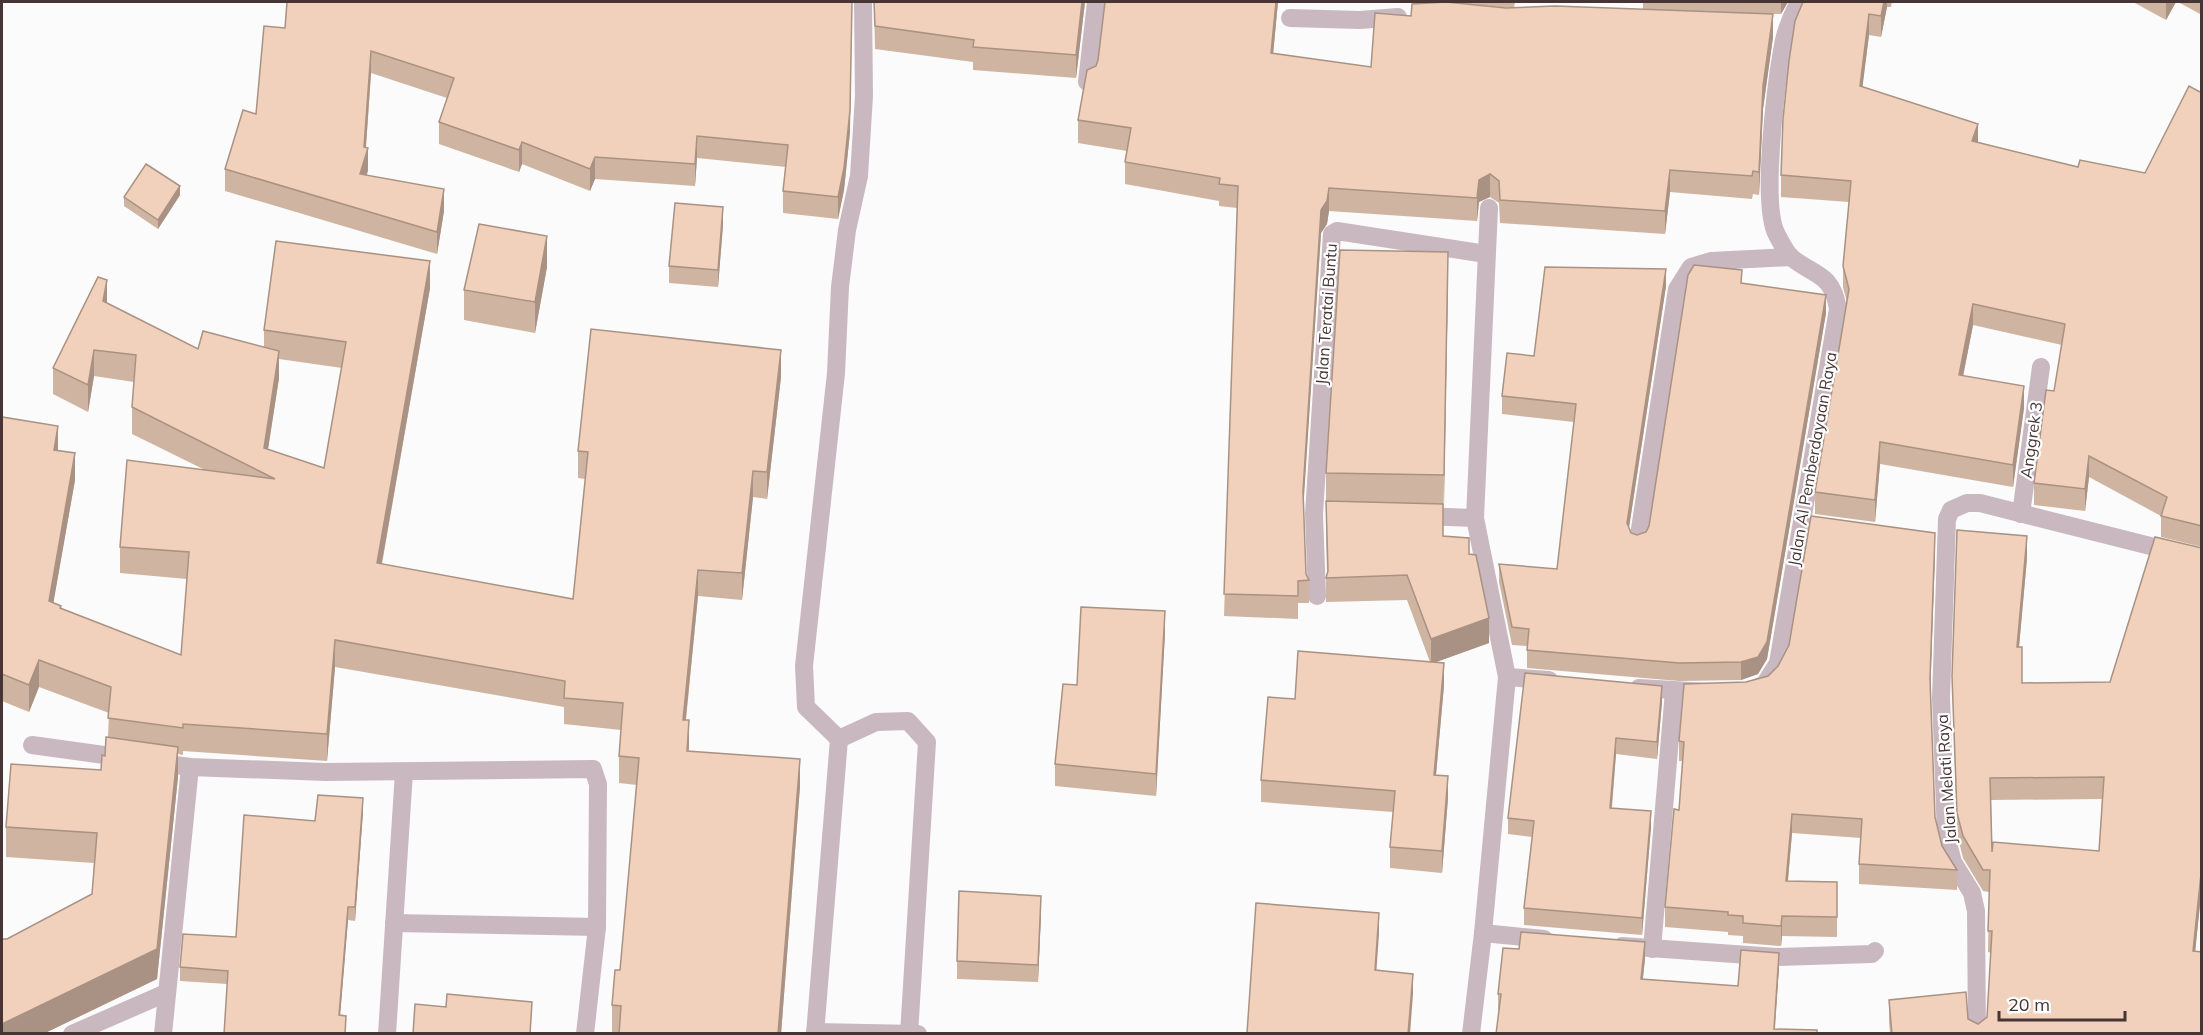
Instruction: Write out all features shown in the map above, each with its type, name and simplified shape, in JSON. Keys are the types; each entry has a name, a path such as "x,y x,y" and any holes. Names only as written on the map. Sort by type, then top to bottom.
{"street":[{"path":"839,739 806,707 804,666 836,373 840,287 847,230 859,176 864,96 862,2"},
{"path":"1088,82 1096,2"},
{"name":"Jalan Al Pemberdayaan Raya","path":"1743,692 1764,685 1778,663 1838,309 1835,291 1823,276 1791,257 1775,232 1771,206 1775,102 1789,26 1799,2"},
{"path":"1290,18 1360,20 1414,16"},
{"path":"1766,26 1789,26"},
{"path":"1471,1034 1508,677 1475,518 1490,208"},
{"name":"Jalan Teratai Buntu","path":"1317,596 1314,514 1332,234 1337,231 1486,254"},
{"path":"1638,542 1677,289 1691,267 1711,261 1791,257"},
{"name":"Anggrek 3","path":"2021,514 2041,367"},
{"name":"Jalan Melati Raya","path":"1977,1034 1976,911 1972,893 1953,862 1946,836 1941,698 1947,519 1951,510 1967,502 2021,514"},
{"path":"1314,514 1337,514"},
{"path":"2021,514 2202,559"},
{"path":"1406,516 1475,518"},
{"path":"1801,523 1823,526"},
{"path":"1924,540 1946,543"},
{"path":"1508,677 1567,682"},
{"path":"1626,687 1720,692"},
{"path":"1652,949 1674,691"},
{"path":"908,721 927,742 912,1033 815,1033 839,739 876,722 908,721"},
{"path":"32,745 190,767 404,772 593,770 598,784 597,927 585,1034"},
{"path":"163,1034 190,767"},
{"path":"387,1034 404,772"},
{"path":"394,923 597,927"},
{"path":"1483,933 1562,940"},
{"path":"1607,945 1776,957 1872,954 1875,951"},
{"path":"72,1034 166,993"}],"building":[{"path":"287,2 852,2 850,110 844,168 838,197 783,191 788,145 697,136 695,164 595,157 590,169 522,142 519,150 439,122 454,78 371,51 364,147 368,148 360,174 444,189 437,232 225,169 243,110 256,114 264,26 285,28"},
{"path":"874,2 1082,2 1076,55 973,47 974,40 875,26"},
{"path":"1105,2 1276,2 1271,53 1371,67 1375,13 1411,16 1412,4 1446,2 1506,8 1555,6 1773,14 1763,86 1759,172 1753,171 1752,176 1670,170 1665,211 1500,200 1499,181 1490,174 1479,180 1477,198 1329,188 1327,201 1321,210 1303,491 1306,574 1309,580 1298,581 1298,596 1224,594 1238,186 1219,184 1220,178 1125,162 1131,128 1078,120 1087,70 1096,66 1098,60"},
{"path":"1803,2 1884,2 1881,16 1869,14 1860,86 1978,124 1972,141 2078,167 2080,160 2145,173 2189,86 2202,93 2202,526 2161,516 2167,497 2089,456 2085,489 2034,483 2046,390 2054,391 2065,324 1973,304 1959,375 2024,386 2013,465 1880,442 1875,500 1815,492 1849,289 1843,266 1851,181 1781,175 1783,119 1789,61 1795,21"},
{"path":"146,164 180,186 158,220 124,197"},
{"path":"675,203 723,207 718,270 669,266"},
{"path":"479,224 547,236 535,302 464,290"},
{"path":"276,241 430,261 377,563 573,599 588,452 578,451 591,329 781,350 767,472 753,471 742,573 698,570 683,720 689,720 687,751 800,759 778,1034 619,1034 621,1006 612,1005 615,970 620,970 639,758 619,756 623,703 564,698 565,681 335,640 327,734 183,724 183,728 108,718 111,687 39,660 29,685 2,674 2,417 58,426 54,450 75,453 49,601 61,606 60,608 181,655 189,552 120,547 127,460 275,479 132,407 136,355 94,350 88,385 53,368 98,277 107,280 103,301 198,349 203,331 279,351 264,448 324,468 346,342 264,330"},
{"path":"1340,250 1448,252 1444,475 1326,473"},
{"path":"1694,265 1742,270 1741,283 1826,295 1767,642 1758,657 1741,662 1679,663 1527,650 1529,629 1512,627 1499,564 1557,569 1576,404 1502,396 1507,353 1534,356 1545,267 1666,269 1627,523 1631,533 1637,535 1646,532 1649,526 1688,275"},
{"path":"1326,501 1443,504 1443,536 1469,538 1469,554 1476,555 1489,618 1431,639 1407,575 1326,578 1328,571"},
{"path":"1811,516 1935,533 1930,679 1935,817 1942,846 1957,870 1859,864 1862,819 1792,814 1786,881 1837,882 1837,917 1782,916 1781,926 1743,923 1743,916 1728,915 1728,912 1665,907 1674,809 1679,810 1684,742 1679,741 1684,684 1746,682 1768,676 1778,666 1789,645"},
{"path":"1957,530 2027,536 2017,647 2022,647 2022,683 2110,682 2155,537 2202,548 2202,864 2193,951 2202,952 2202,1034 1892,1034 1889,1000 1966,992 1968,1019 1978,1024 1987,1017 1992,931 1988,931 1990,870 1983,870 1963,836 1957,813 1952,676","holes":["2104,777 2099,851 1993,842 1992,852 1990,778"]},
{"path":"1081,607 1165,611 1156,774 1055,764 1063,684 1077,685"},
{"path":"1298,651 1444,663 1434,775 1448,776 1442,851 1390,847 1395,791 1261,780 1268,697 1295,699"},
{"path":"1525,673 1662,686 1657,742 1616,738 1610,808 1651,811 1642,918 1524,908 1534,821 1508,818"},
{"path":"106,737 178,747 157,949 2,1024 2,939 7,939 92,894 97,833 6,827 11,764 101,770 102,755 105,756"},
{"path":"318,795 363,798 355,907 348,907 339,1015 346,1016 345,1034 224,1034 228,971 180,967 183,934 236,937 244,815 315,821"},
{"path":"959,891 1041,896 1038,965 957,961"},
{"path":"1256,903 1379,913 1375,970 1413,974 1408,1034 1247,1033"},
{"path":"1521,932 1645,942 1641,979 1738,986 1741,950 1779,953 1774,1029 1817,1030 1817,1034 1496,1034 1503,948 1519,949"},
{"path":"447,994 532,1002 530,1034 413,1034 415,1004 446,1007"}]}
